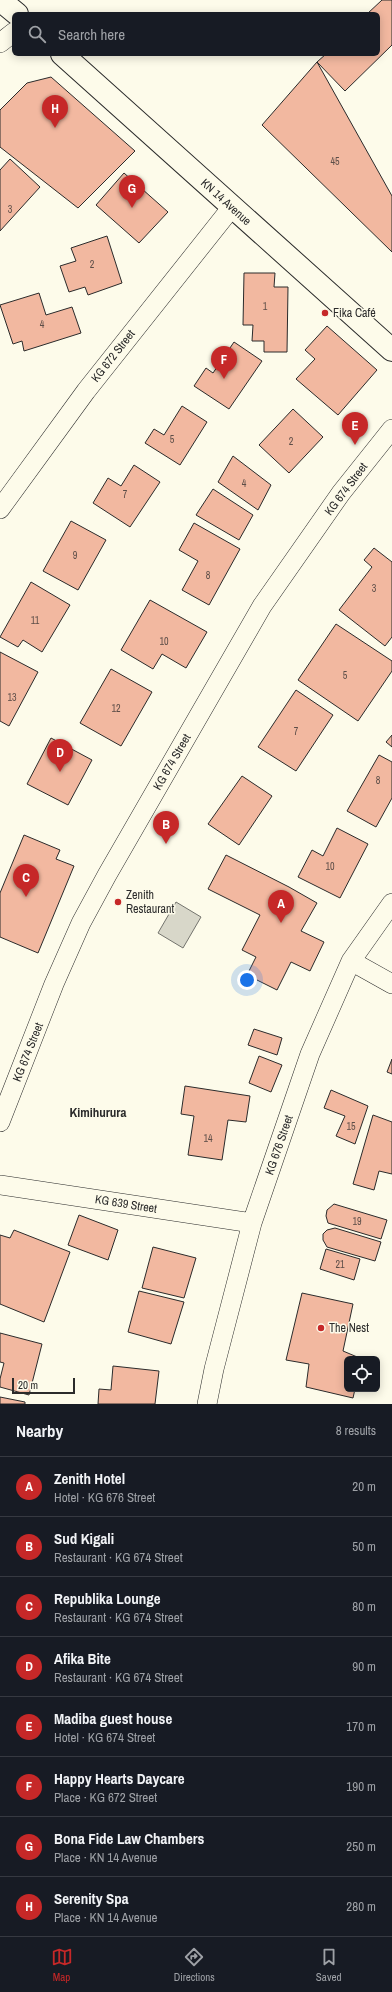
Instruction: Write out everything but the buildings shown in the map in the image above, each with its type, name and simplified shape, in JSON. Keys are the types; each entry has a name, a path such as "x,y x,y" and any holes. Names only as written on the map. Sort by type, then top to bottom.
{"main road":[{"path":"0,0 15,12"},
{"name":"KN 14 Avenue","path":"64,56 392,350"}],"street":[{"path":"0,43 12,34"},
{"name":"KG 672 Street","path":"0,509 86,391 232,207"},
{"name":"KG 674 Street","path":"0,1122 54,984 81,923 115,861 262,606 341,493 392,429"},
{"name":"KG 676 Street","path":"207,1404 214,1369 252,1223 310,1054 351,961 392,903"},
{"path":"351,961 392,984"},
{"name":"KG 639 Street","path":"0,1185 252,1223"}],"shaded area":[{"path":"176,902 201,917 183,948 158,933"}],"place":[{"name":"Serenity Spa","path":"55,128"},
{"name":"Bona Fide Law Chambers","path":"132,208"},
{"name":"Fika Café","path":"325,313"},
{"name":"Happy Hearts Daycare","path":"224,379"},
{"name":"Madiba guest house","path":"355,445"},
{"name":"Afika Bite","path":"60,772"},
{"name":"Sud Kigali","path":"166,844"},
{"name":"Republika Lounge","path":"26,897"},
{"name":"Zenith Restaurant","path":"118,902"},
{"name":"Zenith Hotel","path":"281,923"},
{"name":"The Nest","path":"321,1328"}],"district":[{"name":"Kimihurura","path":"98,1112"}]}
